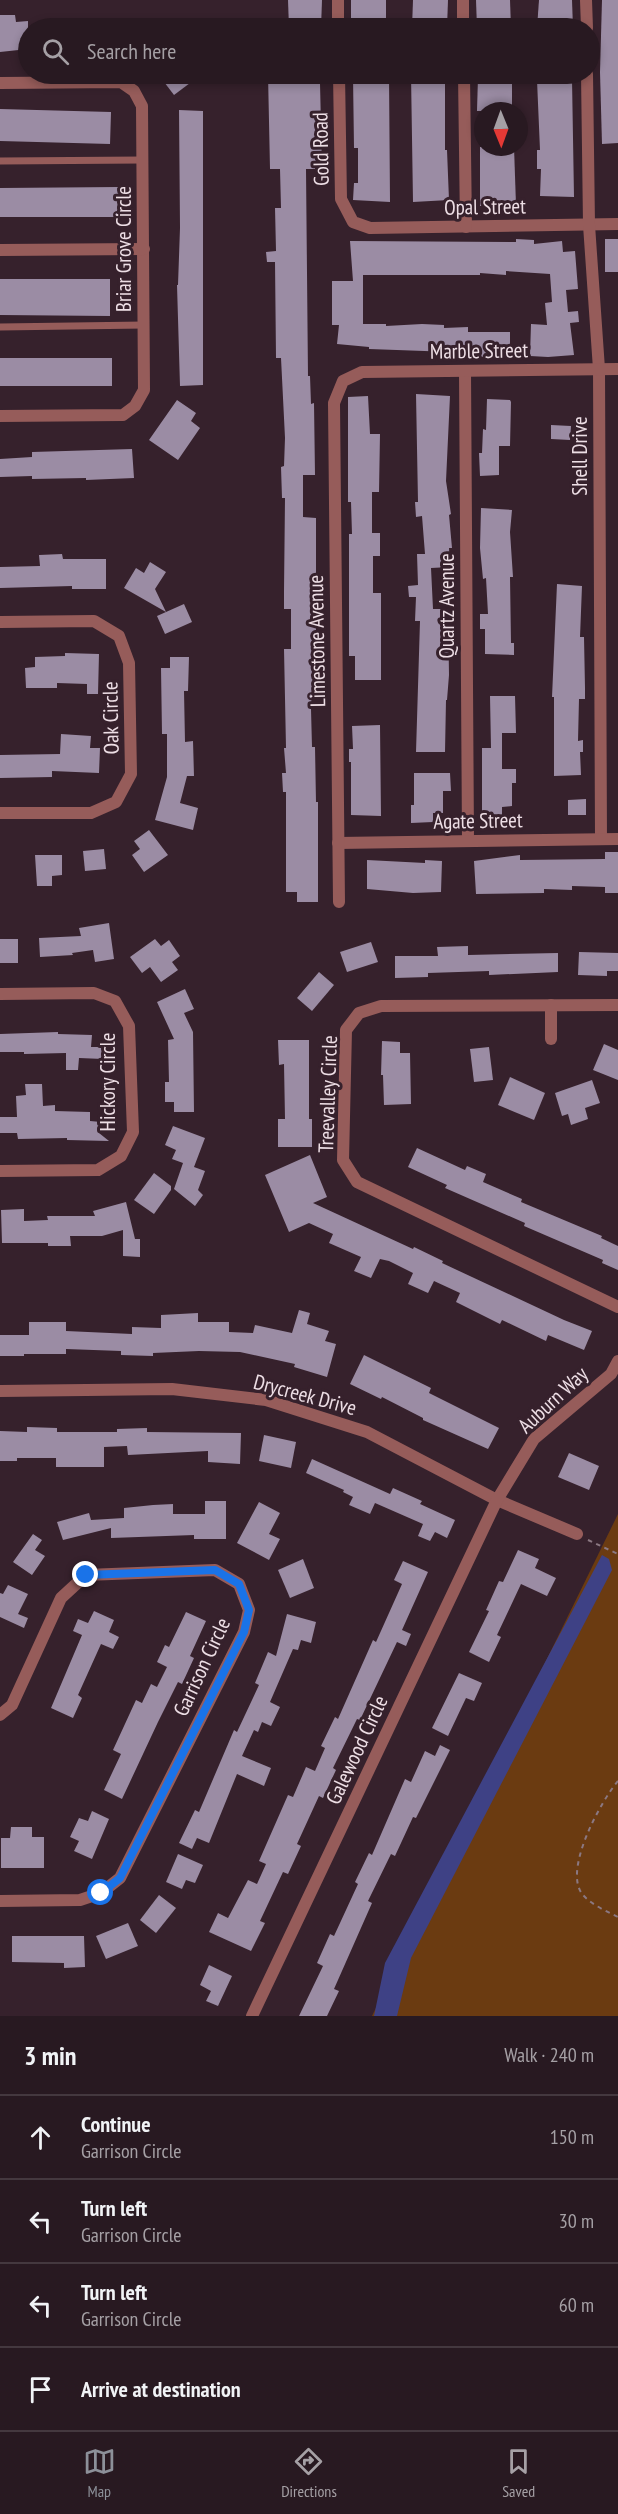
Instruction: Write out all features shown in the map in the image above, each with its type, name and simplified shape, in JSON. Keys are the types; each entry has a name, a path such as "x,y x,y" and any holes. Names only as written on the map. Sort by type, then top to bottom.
{"street":[{"path":"338,0 338,18"},
{"path":"463,0 463,18"},
{"path":"586,0 586,18"},
{"name":"Briar Grove Circle","path":"0,83 18,83"},
{"name":"Briar Grove Circle","path":"0,417 123,415 135,406 144,390 142,106 134,91 124,84"},
{"name":"Gold Road","path":"339,84 341,199 353,222"},
{"path":"464,84 466,226"},
{"name":"Shell Drive","path":"587,84 589,225 599,369 602,839"},
{"name":"Opal Street","path":"353,222 370,228 618,224"},
{"path":"0,250 144,249"},
{"name":"Marble Street","path":"343,381 362,372 618,369"},
{"name":"Quartz Avenue","path":"465,371 468,841"},
{"name":"Limestone Avenue","path":"339,902 334,404 343,381"},
{"name":"Oak Circle","path":"0,621 94,621 119,636 129,663 131,774 116,802 91,813 0,813"},
{"name":"Agate Street","path":"338,843 618,839"},
{"name":"Hickory Circle","path":"0,994 93,993 116,1001 129,1026 133,1132 121,1156 98,1170 0,1171"},
{"path":"551,1005 551,1039"},
{"name":"Treevalley Circle","path":"618,1005 381,1006 359,1012 346,1030 343,1160 357,1182 618,1307"},
{"name":"Auburn Way","path":"497,1500 534,1439 611,1374 618,1361"},
{"name":"Drycreek Drive","path":"0,1391 172,1389 266,1400 367,1432 497,1500 577,1534"},
{"name":"Galewood Circle","path":"252,2016 497,1500"},
{"name":"Garrison Circle","path":"0,1715 12,1705 61,1598 86,1575 215,1570 239,1584 249,1610 244,1632 120,1878 101,1893 80,1900 0,1901"}],"lane":[{"path":"0,161 142,160"},
{"path":"0,327 144,325"}],"path":[{"path":"577,1534 618,1554"},
{"path":"618,1781 584,1841 575,1880 582,1894 596,1906 618,1917"}],"shaded area":[{"path":"618,1514 618,2016 372,2016"},
{"path":"602,1555 609,1559 612,1570 411,1958 397,2016 374,2016 385,1963"}],"building":[{"path":"288,0 322,0 321,18 289,18"},
{"path":"351,0 386,0 386,18 351,18"},
{"path":"413,0 448,0 447,18 412,18"},
{"path":"476,0 510,0 511,18 477,18"},
{"path":"539,0 572,0 573,18 538,18"},
{"path":"602,0 618,0 618,143 602,144 600,72"},
{"path":"0,15 15,15 16,22 18,22 18,50 0,52"},
{"path":"166,84 189,84 174,95"},
{"path":"268,84 320,84 322,169 306,169 308,376 310,376 311,404 314,403 315,475 303,475 303,517 316,518 316,684 312,684 311,709 312,747 315,747 316,802 318,802 318,902 297,902 297,892 286,892 286,792 283,792 282,773 286,773 284,649 291,649 291,609 284,609 285,498 282,498 281,467 284,466 285,438 281,358 276,358 275,262 267,262 266,252 276,251 275,208 281,208 280,169 270,169"},
{"path":"353,84 389,84 390,202 353,200 354,183 358,183 358,148 354,148"},
{"path":"411,84 445,84 445,150 447,150 449,200 413,202"},
{"path":"478,84 512,84 512,102 477,102"},
{"path":"537,84 572,84 574,197 540,196 541,169 537,169 537,150 540,150"},
{"path":"0,109 111,112 110,144 0,141"},
{"path":"179,110 203,111 203,385 180,386 177,285 180,228"},
{"path":"480,156 514,156 516,205 480,206"},
{"path":"119,187 119,217 0,217 0,188"},
{"path":"516,239 534,240 534,244 562,241 563,252 575,251 578,289 566,290 568,312 578,311 579,322 570,323 574,355 530,356 531,324 547,325 545,303 552,302 550,274 506,271 506,275 480,273 480,275 363,275 363,324 444,325 444,328 468,327 468,332 510,332 510,357 452,357 452,352 369,349 369,347 337,344 339,325 332,325 332,281 353,281 350,241 516,242"},
{"path":"605,239 618,239 618,272 605,272"},
{"path":"0,279 110,279 110,316 0,315"},
{"path":"0,358 112,358 112,386 0,386"},
{"path":"416,394 450,396 446,481 451,514 449,515 452,548 449,548 450,567 431,568 433,609 448,609 449,675 445,752 416,752 420,621 415,621 416,597 409,597 408,586 418,585 417,554 425,554 422,516 416,517 415,502 418,502"},
{"path":"368,396 370,434 380,434 379,492 372,492 372,533 380,533 380,556 373,556 373,593 381,593 381,680 355,680 355,656 349,656 349,534 352,534 351,502 348,502 348,397"},
{"path":"487,399 510,400 511,402 510,446 499,446 499,475 480,476 479,453 482,453 483,429 486,430"},
{"path":"177,400 196,413 191,421 200,428 178,460 149,440"},
{"path":"551,425 571,426 570,440 551,439"},
{"path":"132,449 134,478 86,480 86,478 32,479 32,476 0,477 0,459 32,457 32,452"},
{"path":"481,508 512,510 510,532 513,577 510,577 511,643 514,643 514,655 485,654 485,629 480,629 480,614 488,614 486,578 483,579 480,548"},
{"path":"62,554 63,559 106,559 106,589 72,589 72,586 0,588 0,567 40,566 39,555"},
{"path":"150,562 166,572 155,589 166,612 124,588 136,568 144,573"},
{"path":"557,584 582,586 580,637 584,637 585,699 579,699 578,741 583,740 583,752 580,752 581,775 554,776 554,697 552,697"},
{"path":"184,604 192,622 165,634 157,616"},
{"path":"65,653 99,654 98,694 87,694 87,684 57,683 57,688 26,688 25,668 35,667 35,657 65,656"},
{"path":"170,657 189,657 188,691 184,691 185,742 193,741 194,776 187,776 180,803 198,808 193,830 155,820 167,777 167,734 162,734 161,668 170,668"},
{"path":"490,696 515,696 516,733 502,733 502,769 516,769 516,783 512,783 512,806 502,807 502,817 482,818 482,748 491,748"},
{"path":"380,725 381,816 351,815 349,749 353,749 352,726"},
{"path":"61,734 91,736 90,748 100,748 99,773 52,771 52,777 0,778 0,755 60,754"},
{"path":"414,773 450,773 451,791 443,791 443,813 433,813 433,822 411,823 411,805 414,805"},
{"path":"586,799 586,815 568,815 568,800"},
{"path":"149,830 168,855 144,872 132,855 140,849 134,841"},
{"path":"104,849 106,869 85,871 83,851"},
{"path":"605,852 618,852 618,893 605,893 605,887 572,886 572,890 544,889 544,893 476,894 474,861 520,855 520,860 605,859"},
{"path":"35,855 62,855 62,875 52,876 52,886 37,886"},
{"path":"367,860 425,863 425,860 442,861 441,892 413,893 367,889"},
{"path":"109,923 114,959 95,962 93,950 72,953 73,955 40,957 39,938 81,936 79,928"},
{"path":"0,939 18,939 18,963 0,963"},
{"path":"155,939 161,946 169,940 180,956 172,962 178,970 161,982 150,967 142,973 130,957"},
{"path":"371,942 378,962 347,972 340,952"},
{"path":"468,946 468,955 558,953 558,972 489,975 489,971 428,973 428,977 395,978 395,956 438,956 437,947"},
{"path":"579,952 618,953 618,971 607,971 607,976 578,975"},
{"path":"319,972 334,985 312,1011 297,998"},
{"path":"185,989 194,1009 184,1013 193,1032 194,1112 174,1112 174,1102 165,1102 165,1082 169,1082 168,1040 174,1039 157,1002"},
{"path":"58,1032 58,1034 92,1035 91,1047 104,1047 103,1059 79,1058 78,1070 66,1070 66,1053 0,1052 0,1034"},
{"path":"278,1040 309,1040 309,1119 312,1119 312,1147 278,1147 278,1119 285,1119 284,1064 279,1065"},
{"path":"382,1041 400,1042 400,1053 410,1053 411,1104 384,1105 383,1075 381,1075"},
{"path":"604,1044 618,1050 618,1080 593,1070"},
{"path":"489,1047 493,1080 474,1082 470,1049"},
{"path":"510,1077 545,1093 534,1120 498,1105"},
{"path":"592,1080 600,1103 585,1108 588,1119 571,1125 568,1114 562,1116 555,1093"},
{"path":"25,1084 42,1084 43,1106 55,1105 55,1111 90,1112 90,1121 101,1122 99,1133 109,1141 67,1140 67,1138 18,1139 17,1133 0,1133 0,1117 17,1117 16,1096 26,1095"},
{"path":"173,1126 205,1138 194,1167 205,1171 198,1190 203,1195 195,1206 174,1189 183,1163 172,1159 176,1150 165,1145"},
{"path":"417,1148 465,1170 467,1166 486,1174 483,1182 522,1199 521,1202 602,1236 601,1238 618,1246 618,1270 602,1263 603,1260 524,1226 525,1223 445,1188 447,1185 408,1167"},
{"path":"310,1155 327,1197 313,1203 413,1249 414,1247 443,1261 442,1263 592,1331 584,1350 548,1335 546,1341 502,1320 500,1324 456,1302 460,1293 434,1281 428,1293 408,1284 413,1273 389,1261 380,1259 371,1278 354,1271 361,1257 329,1243 333,1234 309,1223 289,1232 265,1175"},
{"path":"154,1173 171,1186 171,1190 154,1214 134,1200"},
{"path":"126,1202 135,1239 140,1239 140,1257 123,1256 123,1230 102,1236 70,1236 71,1246 48,1246 48,1243 2,1243 1,1210 24,1209 24,1221 48,1220 47,1216 95,1216 93,1211"},
{"path":"299,1310 310,1313 307,1324 329,1331 325,1341 336,1344 327,1377 294,1367 295,1364 240,1352 153,1353 153,1356 121,1355 121,1351 66,1349 66,1354 0,1356 0,1335 29,1335 29,1322 66,1322 66,1331 132,1334 132,1327 161,1328 161,1315 198,1313 198,1322 229,1322 229,1332 253,1333 255,1325 292,1333"},
{"path":"364,1355 431,1388 429,1393 499,1428 488,1449 423,1420 382,1397 381,1399 350,1384"},
{"path":"27,1427 57,1428 57,1432 117,1432 117,1429 147,1428 147,1432 241,1433 240,1464 208,1462 208,1451 128,1455 127,1446 104,1447 104,1467 56,1467 56,1458 17,1458 17,1461 0,1461 0,1431 27,1432"},
{"path":"264,1435 296,1442 291,1468 259,1461"},
{"path":"569,1453 599,1466 589,1490 558,1477"},
{"path":"312,1459 390,1494 393,1488 422,1501 420,1504 455,1520 447,1538 435,1532 430,1541 418,1536 423,1524 375,1503 370,1514 349,1505 353,1497 343,1492 344,1490 306,1473"},
{"path":"205,1501 226,1501 226,1539 194,1539 194,1535 111,1538 111,1528 63,1540 57,1522 89,1513 91,1520 124,1518 124,1508 153,1505 173,1504 173,1514 205,1514"},
{"path":"259,1502 280,1513 269,1534 280,1539 269,1560 237,1543"},
{"path":"33,1534 42,1540 35,1550 45,1556 32,1575 13,1562"},
{"path":"518,1550 539,1559 535,1568 556,1578 547,1596 521,1584 497,1635 501,1637 489,1662 469,1652 489,1611 486,1610 499,1581 503,1582"},
{"path":"303,1559 314,1588 290,1598 278,1570"},
{"path":"403,1561 428,1572 402,1630 411,1634 406,1646 397,1642 360,1720 357,1719 333,1768 336,1770 323,1798 319,1796 297,1844 301,1846 288,1874 283,1872 260,1921 265,1923 251,1951 209,1932 218,1913 228,1918 248,1880 257,1884 266,1864 259,1861 288,1795 293,1797 306,1767 315,1771 325,1748 321,1746 335,1717 338,1719 373,1640 376,1642 402,1584 394,1580"},
{"path":"8,1585 28,1594 18,1614 28,1618 24,1628 0,1617 0,1593 3,1594"},
{"path":"94,1611 114,1620 109,1632 119,1637 113,1649 101,1644 78,1695 82,1698 73,1718 51,1708 82,1635 73,1631 78,1619 88,1623"},
{"path":"186,1612 206,1621 190,1656 194,1658 182,1684 178,1682 122,1799 104,1790 121,1754 113,1750 136,1700 142,1703 151,1684 157,1687 167,1667 157,1662 165,1645 169,1647"},
{"path":"287,1614 316,1622 311,1643 301,1640 298,1650 293,1649 270,1702 280,1707 271,1726 262,1722 258,1732 254,1730 242,1756 271,1768 264,1786 237,1774 209,1843 197,1838 192,1849 179,1843 195,1810 199,1812 234,1730 237,1732 259,1685 255,1683 268,1652 276,1656"},
{"path":"459,1673 482,1683 474,1701 466,1698 448,1736 432,1728"},
{"path":"440,1745 450,1750 416,1818 413,1817 395,1856 391,1854 368,1901 372,1903 334,1989 339,1991 327,2016 299,2016 323,1966 317,1963 330,1934 334,1936 358,1884 355,1882 369,1853 372,1855 405,1779 411,1782 425,1751 435,1756"},
{"path":"92,1811 109,1819 92,1859 74,1851 79,1841 70,1837 79,1818 88,1821"},
{"path":"11,1827 32,1827 32,1837 44,1837 44,1868 1,1868 1,1838 10,1838"},
{"path":"178,1854 203,1865 195,1883 186,1880 182,1889 166,1882"},
{"path":"159,1895 176,1908 156,1933 140,1920"},
{"path":"128,1923 138,1946 106,1959 96,1936"},
{"path":"12,1936 84,1936 85,1967 64,1968 64,1963 12,1962"},
{"path":"209,1965 232,1976 218,2006 206,2001 211,1991 200,1985"}],"route":[{"path":"86,1575 215,1570 239,1584 249,1610 244,1632 120,1878 101,1893"}]}
